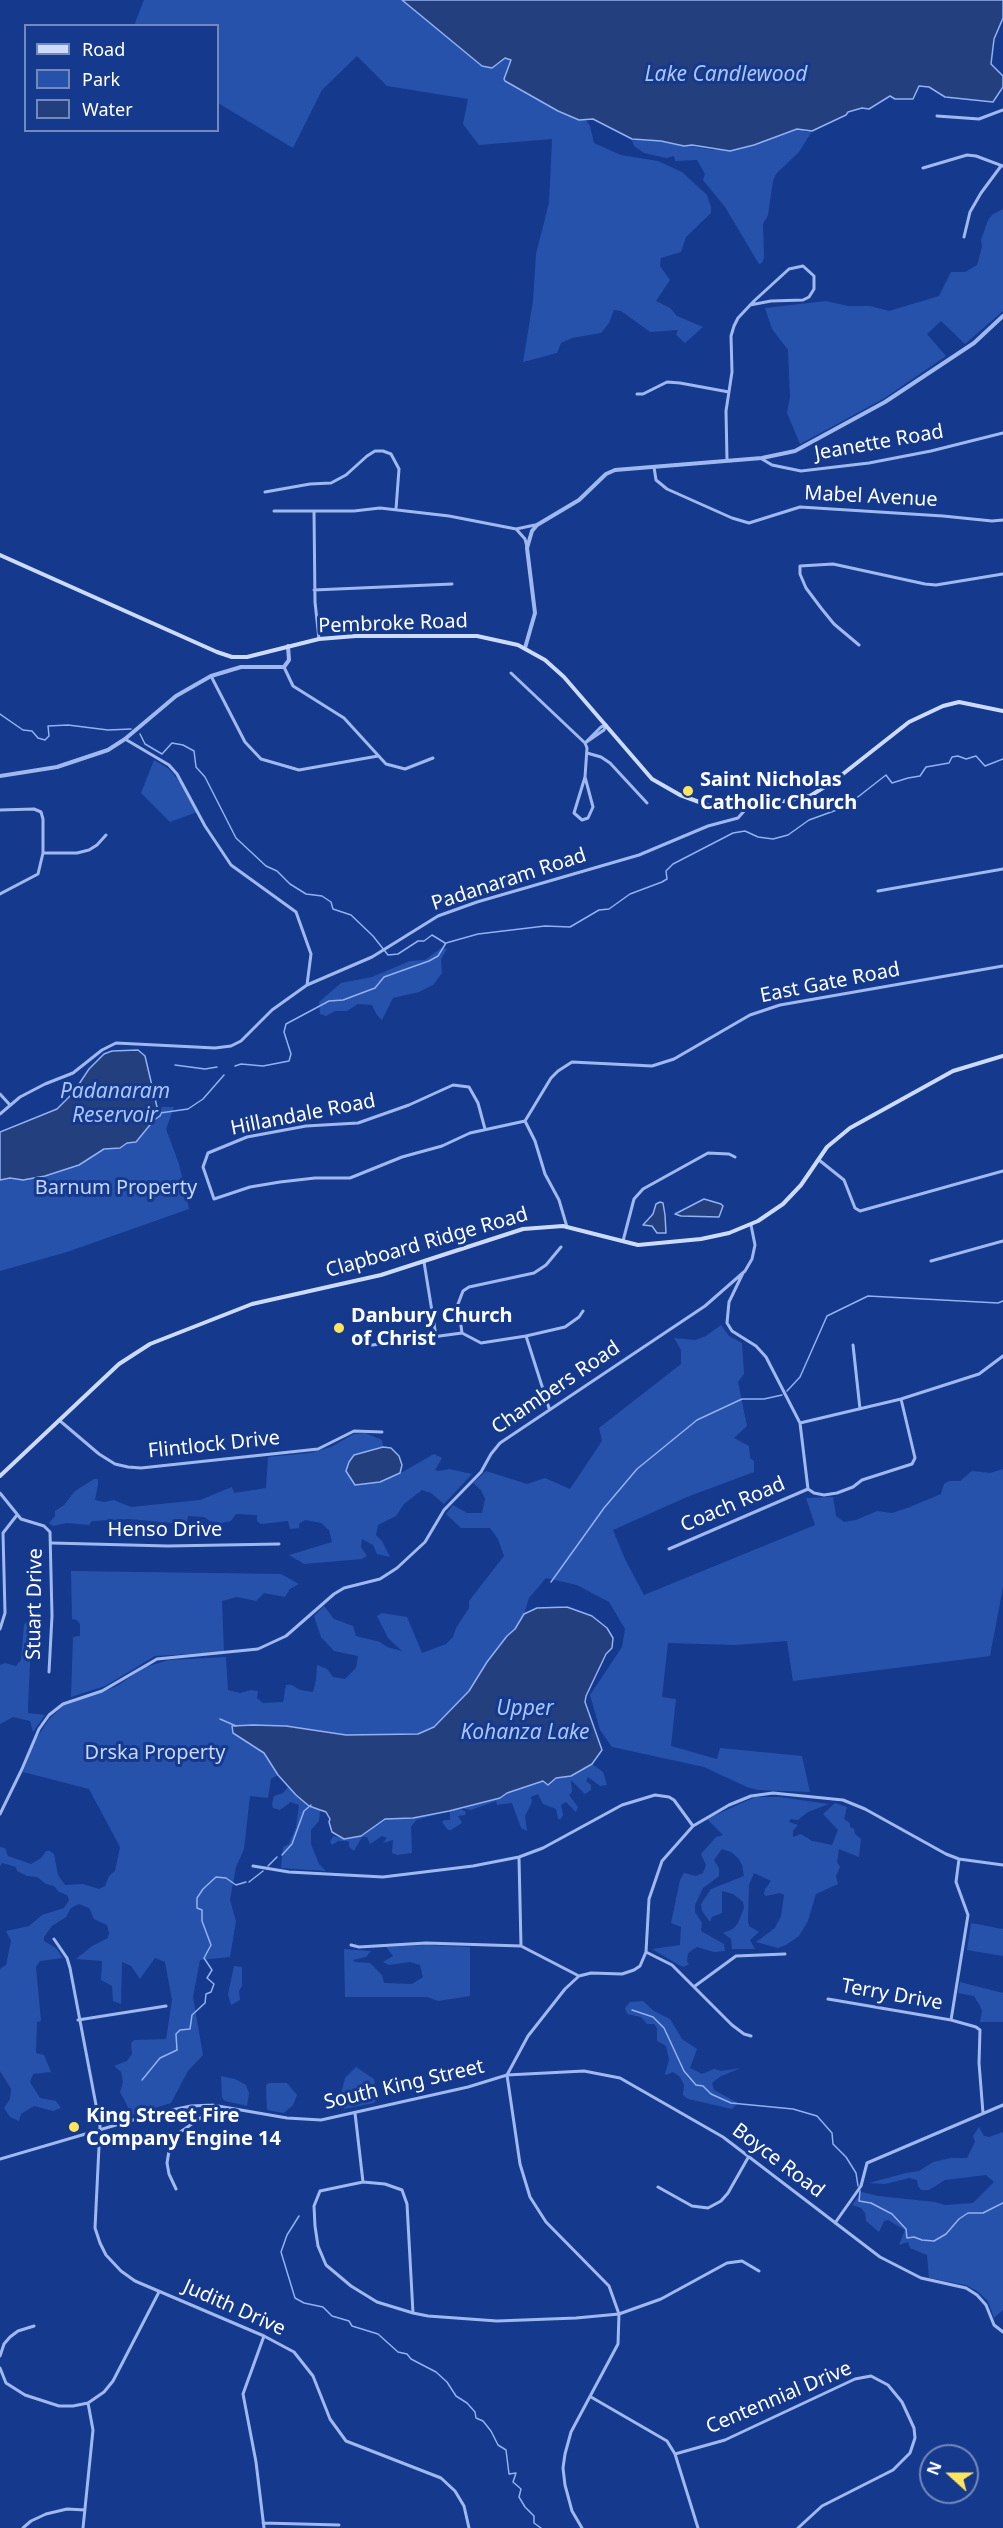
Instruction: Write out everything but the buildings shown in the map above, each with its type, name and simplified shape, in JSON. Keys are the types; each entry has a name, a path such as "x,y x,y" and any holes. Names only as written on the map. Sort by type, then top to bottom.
{"main road":[{"name":"Pembroke Road","path":"0,555 226,656 247,657 319,639 356,636 469,635 494,638 525,648 557,670 652,779 665,788 710,806 746,805"},
{"path":"746,805 798,799 810,795 828,785 909,722 943,706 959,702 1003,711"},
{"name":"Clapboard Ridge Road","path":"0,1476 119,1364 150,1344 252,1304 369,1278 523,1229 567,1227 622,1242 650,1244 701,1239 729,1233 751,1225 793,1195 827,1147 843,1133 953,1071 1003,1056"}],"street":[{"path":"937,116 979,119 1003,110"},
{"path":"923,168 967,155 1002,166 981,193 970,212 964,237"},
{"path":"727,460 726,428 732,372 731,333 738,318 750,305 789,269 803,267 814,276 814,289 810,297 794,301 771,300 750,305"},
{"path":"274,511 380,508 449,516 516,529 537,525 572,505 610,472 762,458 795,451 885,402 974,343 1003,316"},
{"path":"637,394 644,394 667,382 729,392"},
{"name":"Jeanette Road","path":"762,458 772,465 801,471 900,457 1003,433"},
{"path":"266,492 310,484 331,483 346,475 375,451 383,451 391,454 399,469 396,509"},
{"name":"Mabel Avenue","path":"654,467 656,480 667,489 732,518 749,523 758,522 791,507 874,510 992,521 1003,520"},
{"path":"314,511 314,590 319,639"},
{"path":"527,548 529,538 537,525"},
{"path":"516,529 525,539 536,607 535,621 525,648"},
{"path":"859,645 834,624 806,588 800,574 800,566 833,564 925,584 1003,574"},
{"path":"314,590 452,584"},
{"path":"284,667 289,660 288,646"},
{"path":"0,776 57,767 108,750 125,739 176,696 211,676 241,667 284,667"},
{"path":"284,667 293,686 344,718 386,764 405,769 433,758"},
{"path":"511,674 585,743 585,777 574,813 582,820 588,818 593,807 585,777"},
{"path":"211,676 239,731 261,759 299,770 325,768 378,756"},
{"path":"585,743 604,730 606,725"},
{"path":"125,739 169,765 177,774 205,826 231,865 296,912 302,923 311,954 307,985"},
{"path":"586,753 601,757 609,763 646,803"},
{"name":"Padanaram Road","path":"0,1114 33,1089 73,1073 102,1050 116,1044 215,1048 231,1046 241,1041 272,1010 307,985 357,965 446,912 639,855 708,826 738,818 746,805"},
{"path":"0,810 34,808 41,812 44,819 41,868 35,877 0,894"},
{"path":"43,853 77,853 89,850 98,845 106,835"},
{"path":"878,891 1003,869"},
{"name":"East Gate Road","path":"525,1121 551,1078 572,1062 652,1066 674,1059 750,1015 780,1005 1003,966"},
{"path":"309,974 319,979"},
{"name":"Hillandale Road","path":"485,1129 469,1087 463,1084 453,1085 409,1105 358,1123 306,1125 247,1137 208,1153 203,1167 214,1199 250,1187 315,1178 350,1178 402,1157 442,1146 470,1133 525,1121"},
{"path":"0,1094 10,1105"},
{"path":"525,1121 535,1141 545,1174 561,1206 567,1227"},
{"path":"622,1242 632,1205 643,1189 708,1153 729,1154 735,1157"},
{"path":"819,1160 844,1180 855,1208 860,1211 1003,1171"},
{"name":"Chambers Road","path":"0,1814 39,1728 59,1706 114,1685 158,1659 258,1649 286,1636 344,1588 390,1574 424,1542 444,1510 481,1472 494,1449 549,1408 705,1306 745,1270 752,1259 755,1245 751,1225"},
{"path":"931,1261 1003,1240"},
{"path":"462,1333 458,1304 463,1291 469,1287 534,1273 546,1265 561,1246"},
{"path":"424,1262 436,1336"},
{"path":"745,1270 729,1302 727,1323 732,1331 756,1346 766,1357 800,1423 808,1488 813,1493 824,1496 837,1493 862,1480 912,1464 915,1458 901,1399"},
{"path":"365,1346 462,1333 481,1342 526,1336 565,1327 579,1317 583,1311"},
{"path":"526,1336 549,1408"},
{"path":"853,1345 860,1409"},
{"path":"800,1423 901,1399 979,1374 1003,1356"},
{"name":"Flintlock Drive","path":"59,1420 105,1458 120,1466 134,1468 318,1449 354,1431 382,1432"},
{"name":"Coach Road","path":"669,1549 808,1488"},
{"name":"Stuart Drive","path":"0,1493 17,1515 27,1522 49,1529 51,1543 50,1672"},
{"path":"0,1629 5,1613 3,1533 17,1515"},
{"name":"Henso Drive","path":"51,1543 168,1546 279,1544"},
{"path":"351,1945 359,1947 426,1943 521,1946 579,1976 591,1973 629,1973 640,1966 646,1952 648,1908 657,1871 670,1850 693,1826 729,1805 752,1796 772,1793 825,1797 856,1805 936,1849 959,1859 1003,1865"},
{"path":"253,1866 289,1872 383,1877 473,1866 519,1857 563,1838 622,1805 655,1795 675,1800 693,1826"},
{"path":"519,1857 521,1946"},
{"path":"951,2020 968,1915 956,1882 959,1859"},
{"name":"Judith Drive","path":"54,1939 67,1958 100,2132 95,2205 95,2228 99,2243 121,2271 135,2281 285,2346 303,2361 313,2376 330,2419 346,2441 441,2478 455,2491 464,2506 469,2528"},
{"path":"646,1952 666,1960 695,1986 732,2025 751,2036"},
{"path":"695,1986 736,1956 785,1954"},
{"name":"South King Street","path":"0,2159 191,2106 212,2104 300,2120 323,2120 489,2082 507,2075 528,2036 565,1989 579,1976"},
{"name":"Terry Drive","path":"828,2000 951,2020 976,2027 980,2030 979,2063 983,2113"},
{"path":"78,2020 166,2006"},
{"name":"Boyce Road","path":"507,2075 584,2071 609,2074 631,2084 723,2137 891,2263 921,2278 966,2288 977,2295 986,2305 994,2325 1003,2332"},
{"path":"507,2075 520,2164 530,2197 546,2222 609,2286 619,2314 618,2344 571,2432 563,2468 569,2502 582,2528"},
{"path":"176,2189 169,2174 170,2145 176,2135 209,2112 212,2104"},
{"path":"835,2223 861,2186 867,2163 1003,2105"},
{"path":"355,2113 363,2182"},
{"path":"658,2187 692,2206 708,2208 721,2201 728,2193 749,2156"},
{"path":"413,2313 405,2196 395,2186 363,2182 326,2188 317,2194 314,2206 315,2226 321,2258 334,2272 377,2302 413,2313 447,2319 497,2321 619,2314 661,2299 727,2263 742,2261 759,2271"},
{"path":"0,2368 6,2383 25,2396 59,2406 88,2403 105,2392 114,2381 159,2291"},
{"path":"0,2356 4,2344 10,2337 18,2331 34,2326"},
{"path":"264,2336 243,2394 256,2462 264,2528"},
{"name":"Centennial Drive","path":"675,2454 725,2440 855,2379 871,2376 888,2385 911,2419 915,2438 910,2453 893,2470 822,2506 798,2528"},
{"path":"591,2397 667,2441 675,2454 698,2528"},
{"path":"83,2528 93,2430 88,2403"},
{"path":"23,2528 46,2514 67,2510 85,2510"},
{"path":"263,2523 339,2525"}],"green space":[{"path":"144,0 402,0 482,66 505,58 511,60 505,81 558,111 579,120 585,119 590,126 594,143 621,155 658,161 682,172 707,195 711,213 686,237 681,252 661,258 660,266 670,280 656,301 670,308 677,316 703,327 685,343 676,335 678,330 650,332 621,311 614,310 609,323 601,333 572,338 561,343 557,353 523,362 533,301 536,254 549,203 552,139 479,145 463,124 468,99 387,86 357,56 322,90 293,148 219,104 219,24 135,23"},
{"path":"801,128 805,132 812,131 799,152 776,174 773,181 768,215 763,224 764,258 759,264 725,207 703,180 705,174 697,160 675,161 674,156 666,158 644,153 634,146 632,140 661,141 713,150 740,149"},
{"path":"1003,209 1003,311 965,344 941,321 927,334 946,356 883,399 800,444 787,413 790,397 788,350 772,329 765,308 826,301 848,306 870,306 889,311 939,296 951,272 965,272 977,265 982,247 981,240 988,220"},
{"path":"154,760 169,769 184,787 197,812 170,822 141,793"},
{"path":"441,948 447,949 441,959 442,973 433,985 419,992 393,998 382,1020 372,1005 358,1004 347,1011 335,1011 326,1016 320,1014 319,1002 341,983 372,977 410,961 425,960"},
{"name":"Barnum Property","path":"162,1107 174,1107 166,1129 179,1164 189,1209 67,1252 0,1271 0,1179 144,1131"},
{"name":"Drska Property","path":"721,1325 729,1336 742,1343 744,1374 738,1382 747,1426 734,1438 749,1446 750,1458 754,1461 754,1472 687,1497 613,1530 644,1595 815,1525 806,1498 833,1497 836,1516 844,1522 856,1520 877,1511 892,1513 910,1507 941,1494 944,1484 949,1481 960,1481 972,1471 990,1473 1003,1469 1003,1587 990,1656 793,1681 787,1641 735,1645 668,1643 662,1697 676,1699 671,1746 717,1759 720,1748 802,1756 810,1792 758,1790 704,1767 612,1747 600,1730 590,1695 622,1647 625,1629 609,1602 577,1585 546,1578 529,1598 524,1614 515,1629 500,1645 469,1691 434,1727 418,1734 346,1736 286,1726 233,1726 233,1733 264,1753 278,1775 271,1779 268,1798 250,1796 244,1849 236,1867 230,1900 236,1921 230,1957 200,1960 193,1997 203,2055 188,2071 171,2103 132,2115 120,2092 123,2082 121,2072 114,2066 127,2061 132,2054 131,2043 134,2040 166,2039 172,2000 165,1962 155,1958 140,1979 131,1966 122,1962 121,2004 113,2001 112,1986 101,1980 102,1961 76,1959 92,1946 108,1938 109,1933 107,1925 94,1919 89,1908 79,1904 71,1908 66,1917 52,1926 44,1937 44,1941 56,1948 63,1958 40,1961 36,1967 41,2021 37,2022 36,2053 44,2055 51,2072 33,2074 30,2082 40,2098 56,2101 61,2108 53,2111 34,2106 21,2114 19,2121 10,2117 4,2108 10,2099 11,2089 0,2071 0,1969 6,1965 11,1941 6,1931 29,1926 42,1915 64,1908 69,1900 67,1895 37,1877 27,1876 17,1871 16,1867 2,1863 0,1866 0,1847 5,1848 8,1856 31,1864 41,1858 46,1851 50,1851 54,1854 58,1875 65,1885 83,1884 99,1889 105,1886 109,1876 115,1871 120,1847 89,1789 23,1772 34,1742 49,1719 64,1705 117,1686 145,1667 169,1660 226,1657 228,1690 240,1693 258,1691 257,1698 263,1703 283,1702 286,1685 313,1692 317,1665 327,1669 333,1677 345,1679 356,1668 358,1656 334,1651 321,1637 314,1616 324,1606 334,1619 353,1626 356,1636 380,1642 387,1647 402,1651 388,1638 377,1616 382,1613 407,1617 422,1653 446,1644 453,1637 469,1608 469,1601 504,1556 498,1539 490,1528 461,1528 446,1514 453,1505 467,1513 482,1513 485,1499 481,1490 473,1483 486,1471 527,1484 545,1478 570,1489 602,1441 599,1428 681,1364 681,1350 674,1338 695,1340 706,1336"},
{"path":"365,1433 382,1440 383,1447 360,1453 380,1482 434,1454 442,1458 435,1470 449,1469 472,1474 444,1504 431,1493 422,1490 404,1504 396,1516 378,1525 376,1535 382,1541 390,1557 377,1554 373,1545 362,1539 361,1547 367,1556 362,1559 304,1564 289,1555 332,1542 329,1530 321,1523 305,1520 299,1524 299,1528 290,1529 288,1521 261,1524 257,1521 257,1515 236,1514 231,1521 221,1523 204,1517 188,1516 187,1522 183,1524 129,1519 92,1521 89,1525 67,1523 53,1526 49,1523 55,1516 55,1511 64,1505 75,1491 94,1479 98,1479 95,1500 104,1502 114,1500 131,1507 200,1500 232,1487 234,1493 266,1488 268,1457 310,1453 331,1447 354,1434"},
{"path":"71,1571 281,1574 299,1584 290,1589 285,1597 264,1593 256,1601 237,1597 222,1601 224,1652 155,1656 105,1686 71,1697 73,1637 80,1636 80,1624 77,1620 72,1619"},
{"path":"32,1618 28,1713 45,1715 33,1732 30,1721 13,1717 0,1724 0,1665 5,1663 16,1666 21,1660 24,1625"},
{"path":"592,1764 603,1772 607,1785 600,1786 588,1777 586,1781 591,1785 591,1790 585,1794 571,1780 572,1792 569,1795 578,1807 576,1812 566,1802 561,1805 563,1815 561,1819 558,1819 556,1809 543,1804 538,1794 531,1797 532,1802 525,1816 527,1831 521,1828 512,1803 497,1805 496,1801 471,1810 461,1808 500,1798 507,1793 543,1781 548,1785 556,1778 571,1776"},
{"path":"288,1787 309,1806 320,1810 319,1821 311,1830 311,1844 319,1864 326,1871 281,1868 283,1847 289,1844 296,1827 299,1805 291,1802 280,1810 273,1808 272,1804 274,1796 283,1793"},
{"path":"755,1797 779,1797 829,1804 808,1812 798,1820 791,1819 789,1822 798,1825 793,1831 793,1837 801,1834 812,1841 832,1845 838,1830 823,1814 835,1803 847,1807 844,1819 850,1823 850,1827 861,1839 859,1857 839,1849 837,1862 840,1867 836,1876 838,1884 816,1894 808,1921 799,1936 778,1948 756,1942 775,1928 781,1916 784,1895 780,1893 766,1896 765,1889 771,1881 754,1873 749,1885 748,1921 749,1926 759,1932 750,1940 755,1949 732,1949 731,1939 723,1933 733,1929 738,1923 744,1908 743,1902 733,1894 722,1891 722,1913 712,1917 710,1922 702,1911 701,1904 711,1889 744,1876 738,1858 722,1849 714,1860 719,1868 719,1876 703,1888 695,1905 695,1912 702,1923 701,1931 724,1944 725,1951 714,1952 697,1947 688,1953 687,1962 689,1964 684,1967 679,1965 652,1949 680,1945 681,1927 671,1923 680,1880 684,1873 696,1876 703,1873 706,1865 701,1854 716,1837 723,1835 707,1819"},
{"path":"459,1808 466,1812 465,1815 458,1816 462,1823 451,1830 448,1830 442,1822 450,1820 450,1811 416,1820 411,1827 412,1853 397,1855 392,1853 393,1840 383,1843 387,1838 382,1836 370,1844 367,1837 362,1837 354,1851 349,1847 347,1841 338,1841 332,1845 330,1842 333,1836 344,1839 361,1836 385,1819 413,1818"},
{"path":"971,1923 1003,1929 1003,1956 967,1950"},
{"path":"427,1945 470,1947 470,1996 438,2001 427,1997 345,1997 344,1949 371,1951 366,1957 353,1960 370,1963 382,1975 384,1983 412,1984 423,1977 420,1965 410,1962 389,1965 383,1962 393,1956 386,1947"},
{"path":"234,1966 242,1967 242,1986 239,1991 240,2000 231,2005 228,1994"},
{"path":"960,1982 1003,1993 1003,2022 980,2022 982,2011 980,2006 974,1996 958,1993"},
{"path":"643,2001 654,2011 670,2019 682,2039 697,2049 690,2068 702,2074 714,2069 721,2071 741,2068 721,2076 712,2083 714,2090 738,2103 732,2109 688,2099 683,2095 684,2085 680,2077 673,2072 665,2074 669,2060 666,2046 657,2041 657,2028 654,2024 647,2024 641,2017 627,2014 625,2008 630,2002"},
{"path":"356,2067 374,2079 377,2099 374,2103 344,2109 340,2097 345,2078"},
{"path":"221,2076 235,2079 246,2085 249,2093 247,2106 225,2101 222,2098"},
{"path":"287,2083 297,2095 293,2105 284,2113 267,2110 266,2085"},
{"path":"979,2127 984,2136 989,2137 1003,2132 1003,2310 994,2318 988,2301 977,2291 966,2285 929,2278 927,2255 910,2248 908,2242 899,2245 905,2230 888,2220 884,2221 879,2232 866,2221 865,2213 861,2208 852,2205 862,2192 945,2205 973,2203 994,2182 986,2175 945,2180 929,2190 921,2190 917,2180 909,2178 885,2184 869,2183 919,2171 933,2162 951,2158 967,2158 975,2142 973,2136"}],"water":[{"name":"Lake Candlewood","path":"402,0 1003,0 1003,18 994,39 991,64 1003,76 1003,87 993,102 945,97 929,87 919,86 913,99 895,99 890,96 869,109 862,108 848,112 812,131 797,129 730,151 632,139 593,119 579,120 558,111 505,81 511,60 505,58 492,68 482,66"},
{"name":"Padanaram Reservoir","path":"138,1050 145,1056 157,1107 161,1113 136,1142 127,1143 120,1148 104,1149 79,1165 45,1176 23,1180 10,1178 0,1180 0,1132 57,1109 104,1054 112,1051"},
{"path":"704,1199 723,1206 719,1217 675,1214"},
{"path":"663,1203 666,1233 657,1233 652,1226 643,1225 653,1214 656,1204"},
{"path":"383,1447 391,1448 399,1456 402,1465 400,1473 380,1482 355,1485 346,1471 354,1455"},
{"name":"Upper Kohanza Lake","path":"567,1607 592,1616 607,1628 613,1638 612,1648 606,1654 585,1702 602,1750 592,1764 571,1776 556,1778 548,1785 543,1781 507,1793 500,1798 449,1811 413,1818 385,1819 361,1836 344,1839 332,1832 330,1819 326,1812 309,1806 296,1795 278,1775 264,1753 233,1733 232,1726 253,1725 286,1726 346,1735 418,1734 434,1727 469,1691 487,1662 515,1629 524,1614 537,1608"}],"waterway":[{"path":"0,714 23,730 32,731 38,738 45,740 49,736 48,726 68,725 108,730 131,729"},
{"path":"140,734 145,744 162,754 172,743 183,745 194,751 196,767 205,777 236,838 266,866 277,871 290,884 306,894 322,896 331,902 333,909 351,915 373,936 388,955 398,954 432,935 445,943"},
{"path":"235,1066 241,1064 263,1066 289,1061 291,1054 284,1032 286,1024 329,1001 343,1000 375,988 384,977 429,961 438,956 446,943 478,934 545,926 570,927 599,910 609,909 630,894 662,882 667,879 666,871 673,864 733,833 745,831 758,837 773,839 788,835 809,820 845,807 886,775 892,783 920,776 926,767 949,763 952,757 958,756 966,759 976,756 985,766 1003,759"},
{"path":"175,1065 205,1069 217,1067"},
{"path":"160,1113 188,1109 203,1099 224,1075"},
{"path":"787,1391 800,1377 827,1316 868,1296 998,1303 1003,1301"},
{"path":"551,1582 604,1508 637,1469 697,1420 742,1399 764,1399 782,1395"},
{"path":"220,1719 236,1726"},
{"path":"282,1855 292,1844 304,1811 311,1805"},
{"path":"268,1866 277,1857"},
{"path":"249,1882 263,1871"},
{"path":"142,2080 160,2058 177,2050 176,2034 180,2030 190,2029 192,2015 205,2003 206,1994 211,1992 214,1984 207,1978 212,1970 204,1958 211,1945 202,1921 202,1910 197,1908 197,1898 216,1877 226,1878 236,1885 246,1882"},
{"path":"632,2010 653,2017 664,2028 684,2071 696,2085 703,2086 711,2094 731,2103 793,2109 817,2116 832,2133 833,2144 846,2157 856,2173 858,2186"},
{"path":"860,2191 859,2201 871,2203 892,2214 906,2229 907,2238 914,2237 922,2240 934,2241 946,2234 959,2219 968,2213 983,2213 1003,2203"},
{"path":"299,2216 287,2235 281,2252 295,2298 304,2303 323,2307 332,2316 349,2321 352,2326 378,2334 398,2352 407,2354 411,2359 436,2372 447,2382 456,2396 475,2412 476,2418 483,2421 498,2445 506,2450 509,2474 516,2473 513,2482 521,2489 519,2497 534,2516 534,2523 541,2528"}],"place":[{"name":"Saint Nicholas Catholic Church","path":"688,791"},
{"name":"Danbury Church of Christ","path":"339,1328"},
{"name":"King Street Fire Company Engine 14","path":"74,2127"}]}
